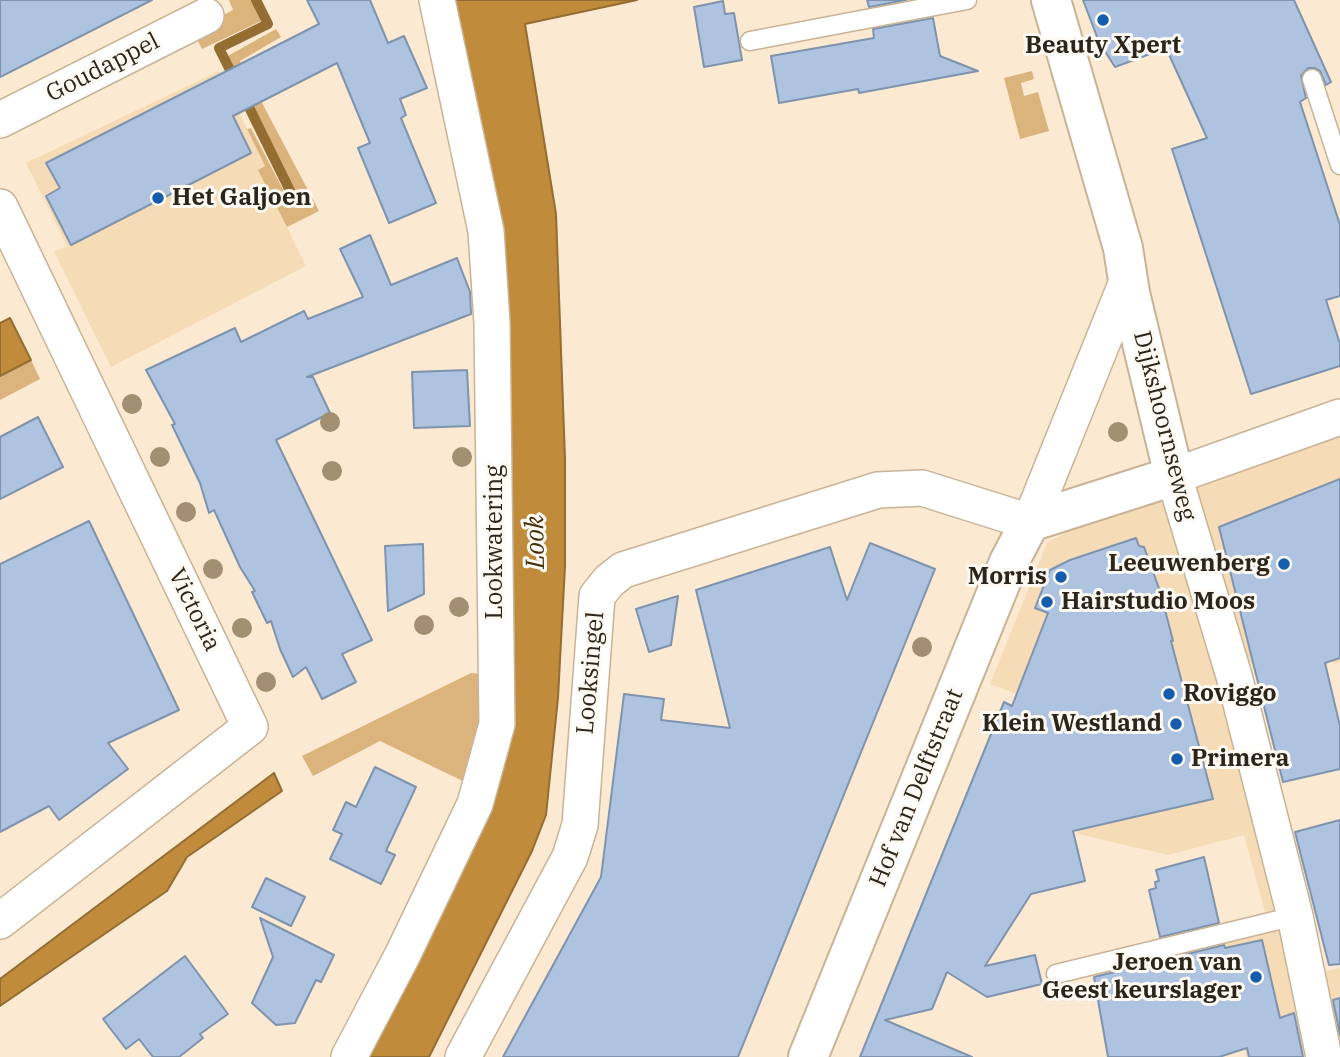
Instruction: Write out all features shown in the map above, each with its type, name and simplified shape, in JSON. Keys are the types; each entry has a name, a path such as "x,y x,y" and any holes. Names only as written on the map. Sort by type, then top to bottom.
{"street":[{"name":"Lookwatering","path":"348,1057 403,954 475,804 497,724 492,323 485,231 437,0"},
{"name":"Dijkshoornseweg","path":"1051,0 1124,247 1128,279 1174,476 1234,676 1295,915 1324,1057"},
{"name":"Goudappel","path":"0,120 205,16"},
{"name":"Victoria","path":"0,207 250,727 0,921"},
{"name":"Hof van Delftstraat","path":"808,1057 1009,562 1030,522 1128,279"},
{"path":"1030,522 1174,476 1340,417"},
{"name":"Looksingel","path":"463,1057 570,857 580,825 597,596 608,581 623,570 878,490 922,488 1030,522"}],"lane":[{"path":"750,41 967,0"},
{"path":"1312,79 1340,165"},
{"path":"1056,974 1295,915"}],"shaded area":[{"path":"229,0 251,0 261,21 202,49 193,31 233,10"},
{"path":"276,29 281,37 240,61 319,211 287,227 258,170 265,166 247,129 251,128 291,205 300,201 226,57"},
{"name":"Het Galjoen","path":"219,71 265,166 259,170 306,266 111,367 54,252 67,246 26,163"},
{"path":"1032,71 1034,79 1021,83 1024,96 1038,92 1049,131 1020,139 1004,78"},
{"path":"31,360 40,379 0,400 0,376"},
{"path":"1340,430 1340,662 1334,664 1328,649 1221,671 1299,977 1340,968 1340,1057 1246,1057 1242,1032 1179,1000 1167,952 1269,926 1244,835 1168,855 1078,834 1084,725 1079,718 990,684 1047,543 1077,526"},
{"path":"471,673 481,674 487,683 469,784 380,741 313,776 302,756"}],"water":[{"name":"Look","path":"450,0 637,0 525,24 556,214 565,459 565,566 558,698 546,815 532,851 429,1057 359,1057 510,725"},
{"path":"10,318 31,360 0,376 0,323"},
{"path":"274,773 282,791 187,857 167,891 0,1006 0,979"}],"building":[{"path":"0,0 152,0 0,77"},
{"path":"307,0 370,0 388,43 404,36 427,88 400,99 406,115 401,118 436,203 389,223 358,148 370,143 337,63 233,116 251,153 71,245 46,196 60,188 46,163 319,24"},
{"path":"867,0 906,0 869,7"},
{"path":"1083,0 1294,0 1331,82 1326,85 1320,71 1308,68 1301,76 1306,98 1300,102 1340,225 1340,296 1326,300 1340,344 1340,366 1251,394 1172,149 1207,138 1166,48 1115,67 1099,42"},
{"path":"723,1 725,14 734,13 742,60 704,67 694,7"},
{"path":"933,18 940,56 978,71 859,93 858,89 779,103 771,56 874,38 873,29"},
{"path":"370,235 391,285 457,258 470,292 471,314 307,377 313,377 330,413 276,440 372,640 342,654 356,682 322,699 306,667 293,677 271,621 267,623 252,592 255,591 240,567 214,510 209,513 200,483 172,425 175,424 146,370 235,328 241,342 304,311 308,319 363,297 340,249"},
{"path":"467,370 470,426 414,428 412,372"},
{"path":"38,417 63,467 0,499 0,437"},
{"name":"Leeuwenberg","path":"1340,479 1340,658 1325,663 1340,726 1340,769 1283,782 1219,527"},
{"path":"89,521 179,710 108,743 128,769 59,820 49,806 0,832 0,564"},
{"path":"1136,538 1139,546 1144,547 1161,594 1213,799 1073,831 1085,881 1031,894 985,966 1035,955 1042,984 987,997 947,972 932,1009 885,1020 972,1057 860,1057 1004,702 1012,706 1048,613 1035,608 1050,570 1070,560"},
{"path":"870,543 935,569 738,1057 503,1057 601,877 624,694 664,699 661,720 730,728 696,590 830,547 847,600"},
{"path":"423,544 424,594 388,611 385,546"},
{"path":"678,596 671,645 649,652 636,609"},
{"path":"375,767 416,787 386,851 395,855 381,884 330,859 342,834 333,830 346,802 356,807"},
{"path":"1340,820 1340,964 1329,965 1295,832"},
{"path":"1204,857 1219,923 1160,937 1149,890 1156,888 1155,882 1159,881 1156,870"},
{"path":"266,878 305,897 291,926 252,907"},
{"path":"260,918 334,955 321,982 316,980 295,1023 276,1025 252,1003 273,957"},
{"path":"1262,940 1280,1018 1294,1013 1303,1057 1249,1057 1247,1048 1219,1057 1108,1057 1094,977 1224,945 1225,948"},
{"path":"185,956 228,1014 200,1034 203,1038 179,1057 153,1057 139,1039 126,1049 103,1019"},
{"path":"1340,998 1340,1035 1333,1000"}],"waterway":[{"path":"235,80 219,48 268,24 256,0"},
{"path":"244,97 295,201"}],"place":[{"name":"Beauty Xpert","path":"1103,20"},
{"name":"Het Galjoen","path":"158,198"},
{"name":"Leeuwenberg","path":"1284,564"},
{"name":"Morris","path":"1061,577"},
{"name":"Hairstudio Moos","path":"1047,602"},
{"name":"Roviggo","path":"1169,694"},
{"name":"Klein Westland","path":"1176,724"},
{"name":"Primera","path":"1177,759"},
{"name":"Jeroen van Geest keurslager","path":"1256,977"}]}
